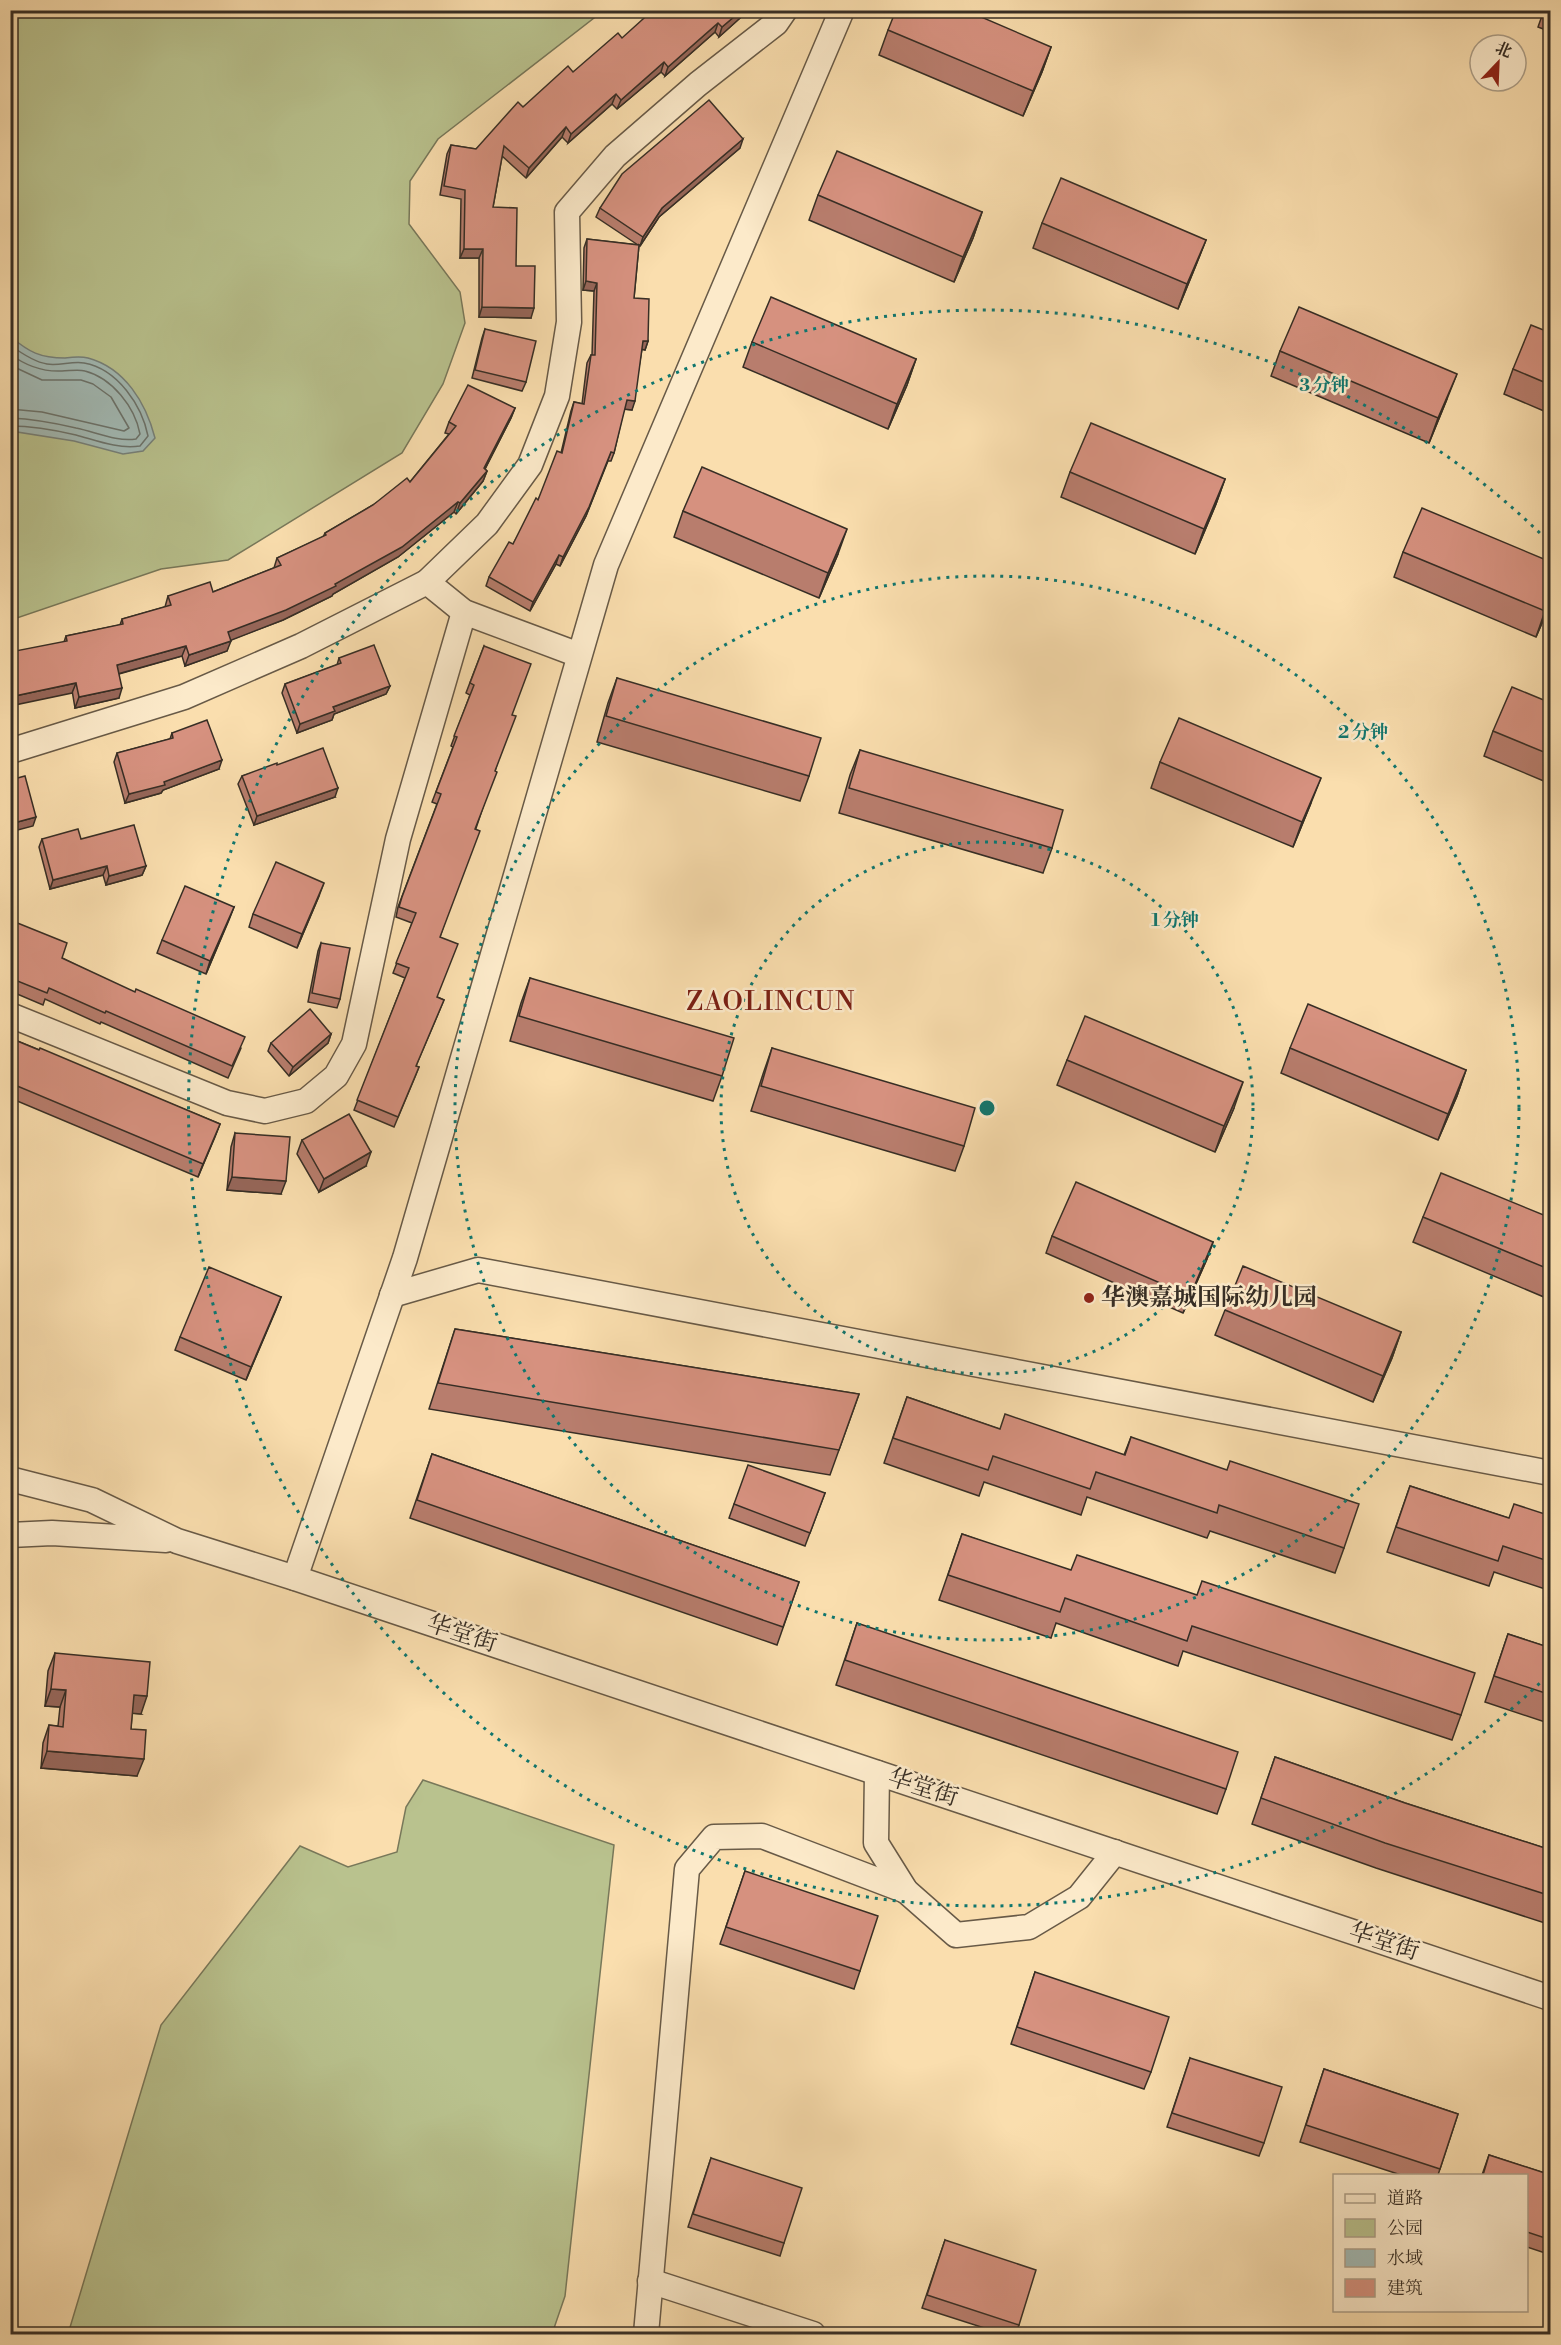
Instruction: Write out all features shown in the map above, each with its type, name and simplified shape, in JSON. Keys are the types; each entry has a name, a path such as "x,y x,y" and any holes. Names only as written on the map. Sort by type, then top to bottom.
{"street":[{"path":"10,751 184,697 301,646 427,582 487,524 530,465 557,396 569,322 567,212 615,156 698,84 776,23 785,10"},
{"path":"295,1578 405,1258 606,565 842,10"},
{"path":"427,582 464,612 579,655"},
{"path":"10,1015 227,1103 265,1111 306,1101 336,1076 354,1044 398,839 464,612"},
{"path":"392,1295 478,1270 1551,1473"},
{"path":"10,1479 92,1500 177,1541"},
{"path":"10,1535 52,1533 177,1541"},
{"name":"华堂街","path":"177,1541 295,1578 1551,1998"},
{"path":"877,1773 876,1843 906,1891 956,1935 1029,1927 1079,1897 1115,1852"},
{"path":"646,2334 687,1869 714,1837 762,1836 906,1891"},
{"path":"651,2281 813,2334"}],"green space":[{"path":"10,11 603,11 438,139 410,181 409,224 460,292 465,323 443,384 402,453 228,560 161,569 11,620"},
{"path":"423,1780 614,1845 565,2296 552,2334 68,2334 161,2025 300,1846 348,1867 397,1852 406,1807"}],"water":[{"path":"11,337 29,350 42,355 56,358 85,357 113,370 123,378 140,400 155,438 143,451 123,454 74,441 11,431"}],"building":[{"path":"653,10 742,10 722,27 718,23 668,67 664,62 621,100 616,94 571,134 566,127 529,168 504,146 493,207 517,208 516,266 535,266 534,308 482,307 483,249 464,249 465,190 444,186 451,145 476,149 518,102 523,107 568,66 573,72 618,33 622,38"},
{"path":"896,10 965,10 1051,47 1033,91 888,30"},
{"path":"709,100 743,139 662,208 643,237 600,208 622,174"},
{"path":"837,151 982,212 963,257 818,195"},
{"path":"1061,178 1206,240 1187,284 1042,223"},
{"path":"587,239 639,245 634,298 649,299 648,341 643,341 635,401 627,400 614,453 611,452 589,507 563,557 559,555 533,602 489,577 509,542 513,544 536,498 538,500 557,451 562,453 574,402 584,404 591,355 595,355 597,283 586,281"},
{"path":"771,297 916,359 897,404 752,342"},
{"path":"1299,307 1457,374 1438,418 1280,351"},
{"path":"1531,325 1551,333 1551,385 1513,369"},
{"path":"485,329 536,341 526,382 475,370"},
{"path":"468,385 515,408 484,468 487,471 460,503 458,502 402,547 335,584 336,586 286,610 228,632 231,641 189,655 186,646 117,665 122,688 79,697 76,683 10,697 10,652 67,641 66,636 123,624 122,619 171,605 168,596 210,582 213,592 281,565 277,558 326,535 325,533 373,505 407,478 410,482 456,426 449,422"},
{"path":"1091,423 1225,479 1204,529 1070,472"},
{"path":"702,467 847,529 828,573 683,511"},
{"path":"1422,508 1551,562 1551,598 1545,611 1403,552"},
{"path":"374,645 390,686 333,707 335,711 300,724 285,684 341,663 339,658"},
{"path":"484,646 531,664 512,715 516,716 495,771 497,772 475,829 480,831 440,937 458,944 437,997 444,1000 416,1066 419,1067 398,1117 357,1100 409,968 396,963 416,913 399,907 441,794 436,792 457,737 454,736 474,685 470,683"},
{"path":"617,678 821,738 809,776 606,716"},
{"path":"1512,687 1551,703 1551,755 1493,731"},
{"path":"1179,718 1321,778 1302,822 1160,762"},
{"path":"207,720 222,760 164,782 165,785 129,794 117,753 173,738 172,733"},
{"path":"323,748 338,788 257,816 242,776"},
{"path":"860,750 1063,810 1052,848 849,788"},
{"path":"25,776 36,817 10,824 10,780"},
{"path":"134,825 146,866 109,876 107,866 53,880 42,839 78,829 81,839"},
{"path":"276,862 324,883 302,934 253,914"},
{"path":"185,886 234,907 210,961 162,940"},
{"path":"10,920 67,943 62,958 135,992 136,989 245,1037 232,1066 49,988 47,993 10,978"},
{"path":"321,943 350,948 340,999 312,993"},
{"path":"530,978 734,1038 722,1076 519,1016"},
{"path":"1308,1004 1466,1070 1448,1114 1290,1048"},
{"path":"310,1009 331,1034 293,1067 271,1043"},
{"path":"1085,1016 1243,1082 1224,1126 1067,1060"},
{"path":"10,1038 39,1050 40,1048 220,1124 203,1164 10,1083"},
{"path":"772,1048 975,1108 964,1146 761,1086"},
{"path":"349,1114 371,1152 324,1179 302,1140"},
{"path":"235,1133 290,1137 286,1181 232,1177"},
{"path":"1441,1173 1551,1218 1551,1270 1423,1217"},
{"path":"1076,1182 1213,1242 1190,1296 1052,1236"},
{"path":"1243,1266 1401,1332 1383,1376 1225,1310"},
{"path":"209,1267 281,1297 251,1367 180,1337"},
{"path":"455,1329 859,1394 839,1450 438,1383"},
{"path":"907,1397 1000,1429 1005,1414 1125,1455 1131,1437 1227,1470 1230,1461 1359,1504 1344,1548 1219,1505 1217,1513 1096,1472 1090,1489 993,1456 988,1470 893,1438"},
{"path":"432,1454 799,1582 783,1627 417,1500"},
{"path":"748,1465 825,1493 810,1533 734,1504"},
{"path":"1410,1486 1509,1518 1514,1504 1551,1516 1551,1562 1503,1546 1498,1561 1396,1527"},
{"path":"962,1534 1071,1570 1077,1555 1197,1595 1202,1581 1475,1673 1461,1715 1192,1626 1187,1641 1065,1598 1060,1612 948,1575"},
{"path":"857,1623 1238,1752 1226,1789 845,1660"},
{"path":"1508,1634 1551,1648 1551,1695 1494,1676"},
{"path":"55,1653 150,1662 147,1696 134,1695 131,1729 146,1730 144,1759 47,1751 49,1725 63,1727 66,1690 51,1689"},
{"path":"1275,1757 1405,1803 1551,1850 1551,1896 1385,1843 1261,1798"},
{"path":"745,1871 878,1916 860,1971 726,1927"},
{"path":"1035,1972 1169,2017 1151,2072 1017,2027"},
{"path":"1190,2058 1282,2087 1264,2143 1172,2113"},
{"path":"1324,2069 1458,2114 1440,2169 1306,2125"},
{"path":"1489,2155 1551,2175 1551,2240 1528,2232 1528,2174 1483,2174"},
{"path":"711,2158 802,2188 784,2243 693,2214"},
{"path":"945,2240 1036,2270 1019,2325 927,2295"}],"place":[{"name":"华澳嘉城国际幼儿园","path":"1089,1298"}],"district":[{"name":"ZAOLINCUN","path":"771,1002"}]}
